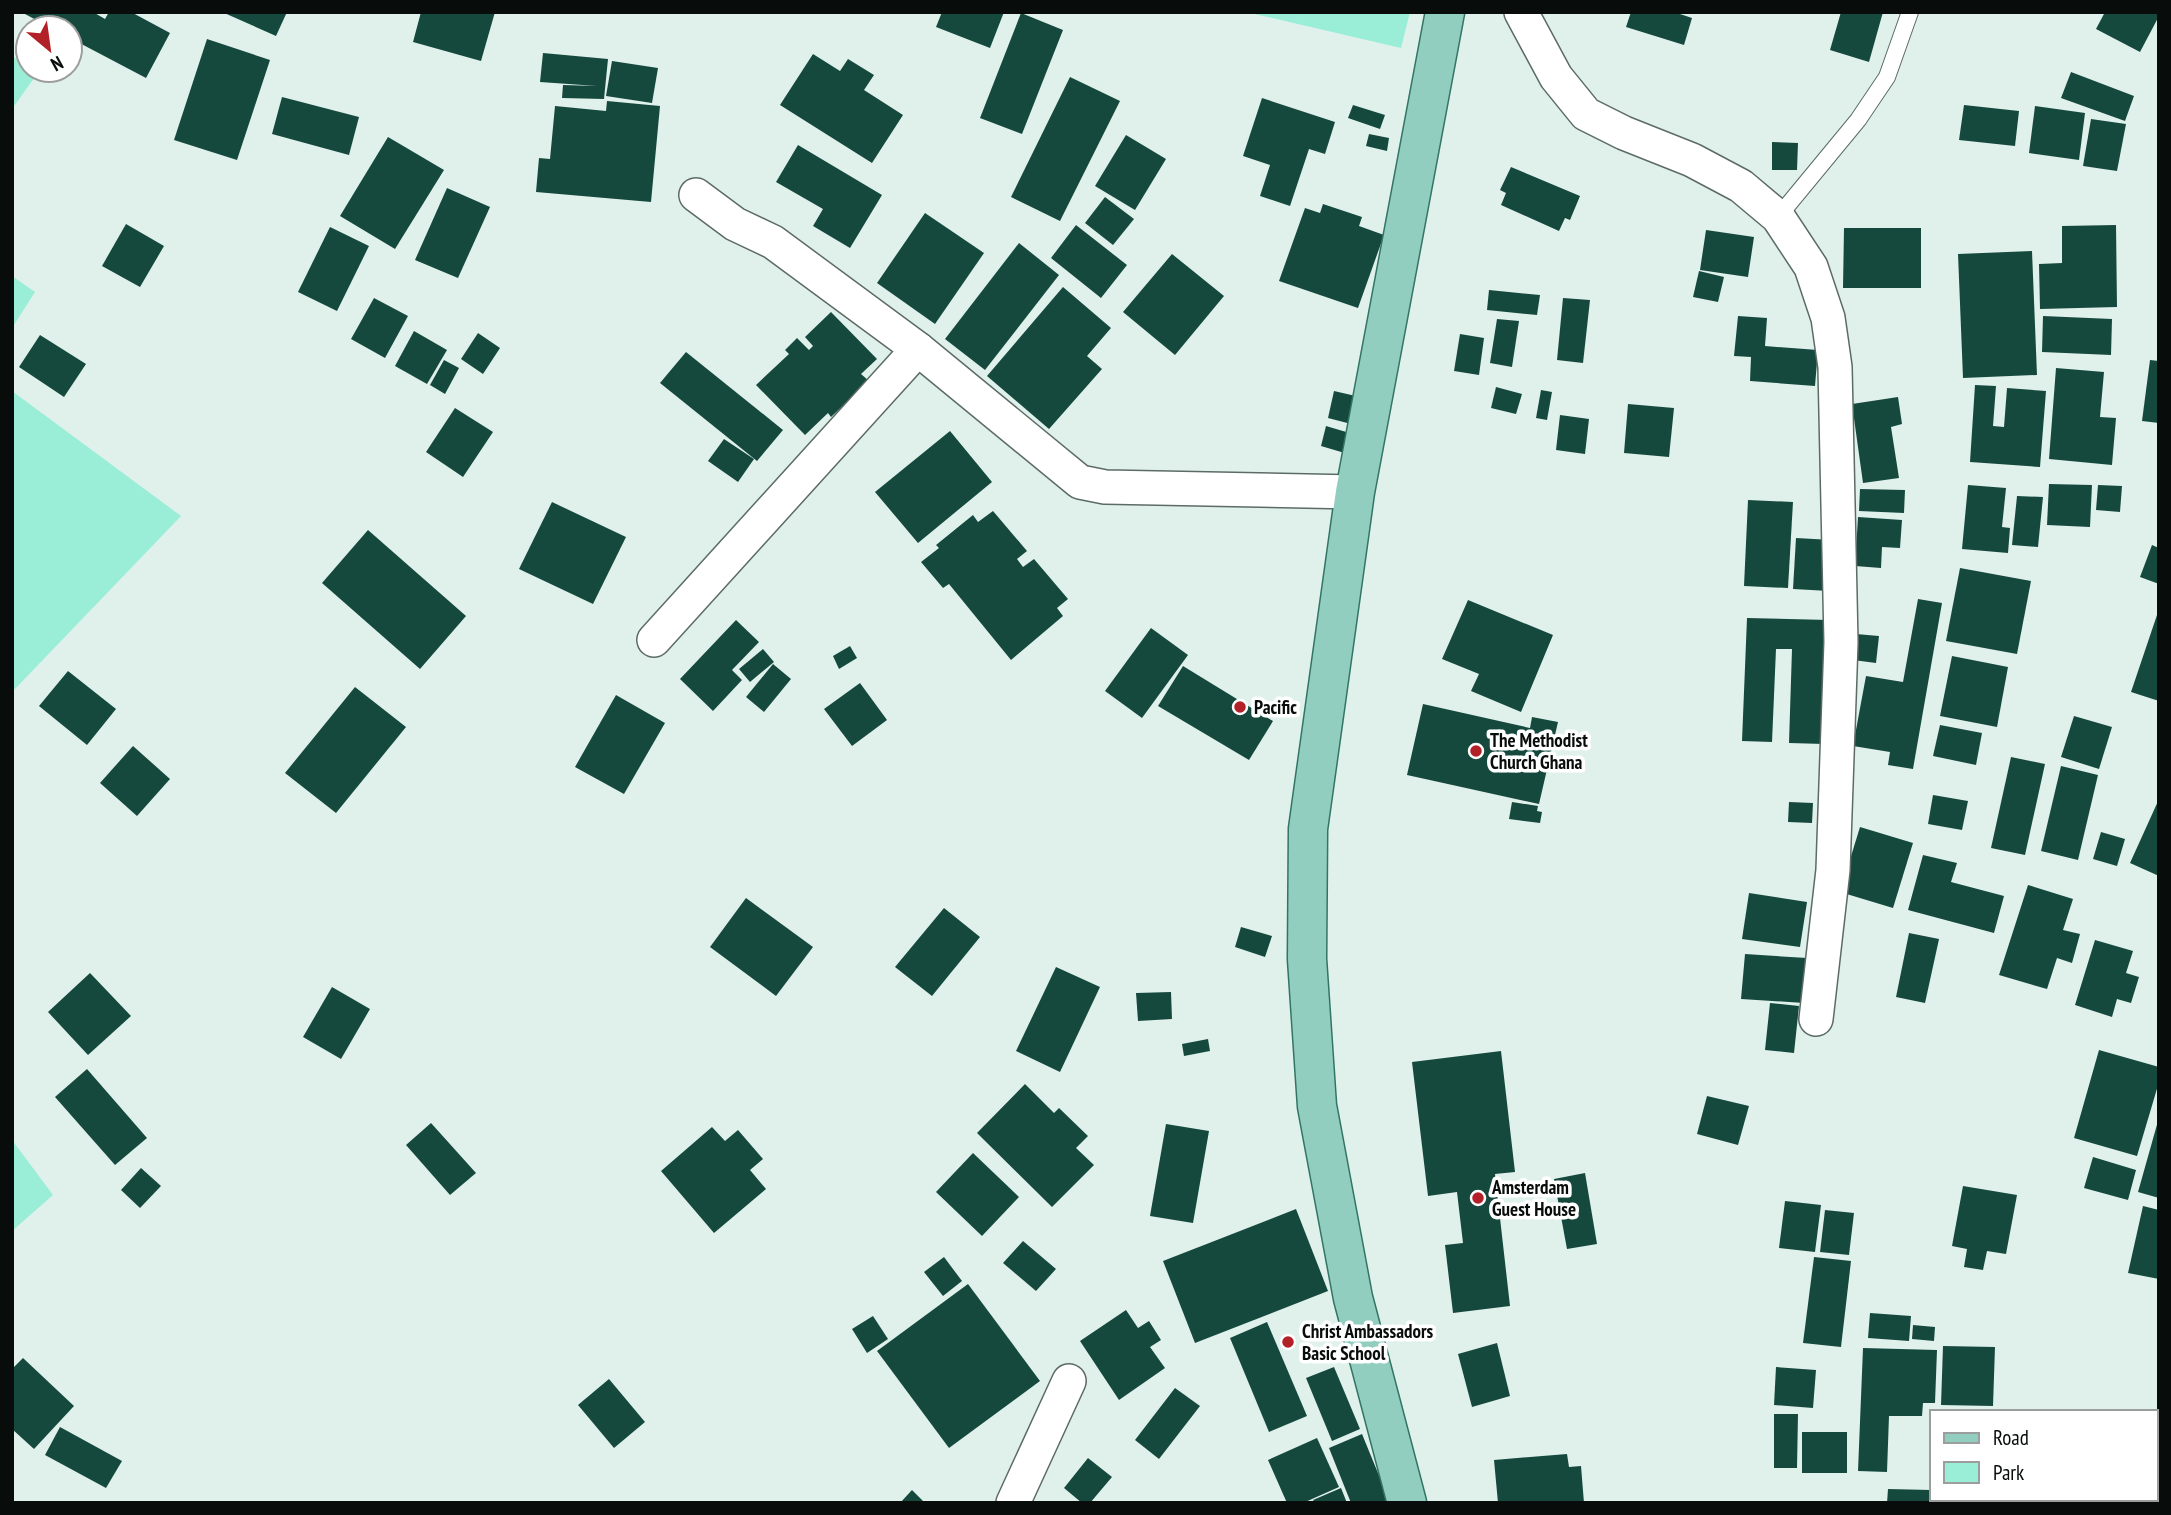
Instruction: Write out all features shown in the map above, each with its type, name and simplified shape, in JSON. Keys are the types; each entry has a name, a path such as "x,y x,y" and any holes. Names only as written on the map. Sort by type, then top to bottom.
{"main road":[{"path":"1407,1503 1353,1298 1317,1106 1307,959 1308,829 1355,492 1445,12"}],"street":[{"path":"1521,12 1556,77 1586,114 1624,133 1692,160 1741,186 1778,217 1811,267 1828,318 1835,367 1841,642 1833,870 1816,1019"},
{"path":"696,195 735,224 772,242 918,349 1080,482 1105,487 1355,492"},
{"path":"654,640 918,349"},
{"path":"1013,1503 1069,1381"}],"lane":[{"path":"1778,217 1858,120 1887,77 1910,12"}],"green space":[{"path":"1246,12 1410,12 1401,48"},
{"path":"12,56 14,84 30,84 12,109"},
{"path":"12,276 35,292 12,328"},
{"path":"12,391 181,516 12,692"},
{"path":"12,1140 53,1195 12,1231"}],"building":[{"path":"93,12 105,19 109,12 131,12 170,33 146,78 84,45 84,14 25,14"},
{"path":"222,12 287,12 276,36"},
{"path":"421,12 495,12 481,61 413,42"},
{"path":"942,12 1004,12 990,48 936,27"},
{"path":"1631,12 1674,12 1692,18 1684,45 1626,27"},
{"path":"1841,12 1883,12 1869,62 1830,50"},
{"path":"2105,12 2159,12 2159,16 2140,52 2096,29"},
{"path":"1021,13 1063,30 1022,134 980,118"},
{"path":"207,39 270,60 237,160 174,140"},
{"path":"543,53 608,59 604,99 562,98 563,85 597,86 540,82"},
{"path":"813,54 840,71 848,59 874,75 864,90 903,115 872,163 780,105"},
{"path":"612,61 658,68 652,103 606,96"},
{"path":"2071,72 2134,96 2125,121 2061,98"},
{"path":"1070,77 1120,101 1060,221 1011,197"},
{"path":"282,97 359,117 349,155 272,134"},
{"path":"1262,98 1335,122 1325,154 1309,149 1290,206 1260,196 1270,165 1243,156"},
{"path":"607,101 660,106 651,202 536,192 539,158 550,159 555,106 606,111"},
{"path":"1353,105 1385,115 1380,129 1348,118"},
{"path":"1964,105 2019,111 2015,146 1959,140"},
{"path":"2035,106 2085,113 2079,160 2029,153"},
{"path":"2091,119 2126,124 2117,171 2083,166"},
{"path":"1369,134 1389,138 1387,151 1366,146"},
{"path":"1126,135 1166,159 1135,210 1095,186"},
{"path":"388,137 444,170 395,249 340,216"},
{"path":"1772,142 1798,143 1797,170 1772,170"},
{"path":"798,145 882,195 850,248 813,226 823,209 776,182"},
{"path":"1511,167 1580,196 1570,220 1565,218 1559,231 1501,205 1506,193 1500,190"},
{"path":"447,188 490,207 458,278 415,260"},
{"path":"1105,197 1134,219 1113,245 1085,223"},
{"path":"1323,204 1362,217 1359,226 1384,235 1358,308 1279,281 1305,208 1320,213"},
{"path":"925,213 984,253 935,324 877,283"},
{"path":"126,224 164,246 140,287 102,266"},
{"path":"1076,225 1127,265 1101,298 1051,258"},
{"path":"2116,225 2117,307 2040,309 2039,264 2062,263 2062,226"},
{"path":"330,227 369,246 337,311 298,292"},
{"path":"1844,228 1921,228 1921,288 1843,288"},
{"path":"1706,230 1754,237 1748,277 1700,270"},
{"path":"1019,243 1059,275 985,370 945,339"},
{"path":"2032,251 2037,375 1963,378 1958,254"},
{"path":"1172,254 1224,296 1175,355 1123,312"},
{"path":"1699,271 1724,277 1718,302 1693,297"},
{"path":"1063,287 1111,328 1087,356 1102,369 1049,429 987,376"},
{"path":"1489,290 1540,295 1537,315 1487,310"},
{"path":"374,298 408,316 385,358 351,339"},
{"path":"1563,298 1590,300 1583,363 1557,360"},
{"path":"831,312 877,359 861,374 869,381 831,417 828,413 805,435 756,385 789,354 785,350 797,338 809,350 813,346 805,337"},
{"path":"1738,316 1767,318 1765,346 1818,350 1815,386 1750,381 1751,357 1734,356"},
{"path":"2043,316 2112,319 2111,355 2042,352"},
{"path":"1497,319 1519,321 1512,367 1490,363"},
{"path":"414,331 447,350 427,384 395,366"},
{"path":"478,333 500,348 483,374 461,359"},
{"path":"1460,334 1484,338 1479,375 1454,371"},
{"path":"40,335 86,364 64,397 19,367"},
{"path":"686,352 783,430 757,461 660,383"},
{"path":"444,360 459,368 445,394 430,385"},
{"path":"2150,360 2159,361 2159,423 2142,421"},
{"path":"2056,368 2104,372 2100,417 2116,418 2112,465 2049,459"},
{"path":"1975,385 1996,386 1993,426 2004,427 2007,388 2046,391 2040,467 1970,462"},
{"path":"1496,387 1522,394 1516,414 1491,408"},
{"path":"1541,390 1552,392 1547,420 1536,418"},
{"path":"1334,391 1360,397 1355,425 1328,418"},
{"path":"1898,397 1902,424 1891,427 1899,478 1863,483 1852,404"},
{"path":"1628,404 1674,408 1669,457 1624,453"},
{"path":"455,408 493,432 463,477 426,452"},
{"path":"1560,415 1589,419 1585,454 1556,450"},
{"path":"1326,426 1353,434 1348,454 1321,446"},
{"path":"950,431 992,482 918,543 875,492"},
{"path":"724,439 754,459 738,482 708,461"},
{"path":"2049,484 2092,485 2090,527 2047,525"},
{"path":"1968,485 2006,488 2002,527 2010,528 2008,553 1962,549"},
{"path":"2098,485 2122,486 2120,512 2096,510"},
{"path":"1860,489 1905,490 1904,513 1859,511"},
{"path":"2017,496 2043,497 2038,547 2012,545"},
{"path":"1748,500 1793,502 1788,588 1744,586"},
{"path":"552,502 626,537 593,604 519,569"},
{"path":"993,511 1027,551 1017,559 1023,567 1034,559 1068,599 1057,608 1063,616 1011,660 949,584 943,588 921,562 939,548 936,545 973,515 978,522"},
{"path":"1858,517 1902,520 1900,548 1882,547 1881,568 1855,566"},
{"path":"368,530 466,616 420,669 322,583"},
{"path":"1796,538 1832,540 1829,591 1793,589"},
{"path":"2152,545 2159,548 2159,584 2140,577"},
{"path":"1960,568 2031,581 2017,654 1946,641"},
{"path":"1918,599 1942,603 1913,769 1888,765 1890,752 1853,746 1866,676 1903,682"},
{"path":"1468,600 1553,635 1521,712 1471,691 1479,674 1442,659"},
{"path":"2159,612 2159,701 2131,692"},
{"path":"1747,618 1829,620 1824,744 1789,743 1792,649 1776,649 1772,742 1742,741"},
{"path":"736,620 759,642 732,670 742,680 713,711 680,679"},
{"path":"1151,628 1188,655 1142,718 1105,691"},
{"path":"1856,634 1879,636 1876,663 1853,660"},
{"path":"850,646 857,658 839,669 833,656"},
{"path":"763,649 774,662 750,682 739,669"},
{"path":"1952,656 2008,667 1997,727 1940,716"},
{"path":"773,664 791,679 764,712 746,697"},
{"path":"1183,666 1273,721 1249,760 1158,706"},
{"path":"68,671 116,709 87,745 39,706"},
{"path":"860,683 887,720 852,746 824,709"},
{"path":"355,687 406,727 336,813 285,773"},
{"path":"616,695 665,723 624,794 575,767"},
{"path":"1423,704 1530,728 1532,717 1558,722 1539,804 1407,775"},
{"path":"2074,716 2112,727 2099,769 2061,757"},
{"path":"1940,725 1982,733 1976,765 1933,756"},
{"path":"133,746 170,779 137,816 100,783"},
{"path":"2011,757 2045,764 2025,855 1991,848"},
{"path":"2061,766 2098,775 2078,860 2041,851"},
{"path":"1933,795 1968,801 1962,830 1928,824"},
{"path":"2159,799 2159,876 2130,863"},
{"path":"1512,802 1538,806 1537,811 1542,812 1540,823 1509,819"},
{"path":"1789,802 1813,803 1812,823 1788,822"},
{"path":"1860,827 1913,843 1893,908 1840,892"},
{"path":"2101,832 2125,839 2117,866 2093,859"},
{"path":"1923,855 1957,863 1951,882 2004,896 1994,933 1908,910"},
{"path":"2028,885 2073,899 2063,930 2080,934 2072,963 2057,958 2047,989 1999,975"},
{"path":"1749,893 1807,902 1800,947 1742,939"},
{"path":"746,898 813,947 776,996 710,947"},
{"path":"944,908 980,937 932,996 895,967"},
{"path":"1241,927 1272,936 1265,957 1235,947"},
{"path":"1909,933 1939,939 1925,1003 1896,997"},
{"path":"2095,940 2133,951 2126,973 2139,977 2131,1003 2117,999 2112,1017 2075,1005"},
{"path":"1745,954 1807,958 1804,1003 1741,999"},
{"path":"1056,967 1100,987 1060,1072 1016,1051"},
{"path":"90,973 131,1016 88,1055 48,1012"},
{"path":"332,987 370,1009 341,1059 303,1037"},
{"path":"1171,992 1172,1019 1138,1021 1136,993"},
{"path":"1770,1003 1799,1006 1794,1053 1765,1050"},
{"path":"1208,1039 1210,1051 1184,1056 1182,1044"},
{"path":"2099,1050 2159,1067 2159,1082 2137,1156 2074,1138"},
{"path":"1501,1051 1515,1172 1495,1174 1510,1306 1453,1313 1445,1245 1463,1243 1457,1192 1428,1196 1412,1062"},
{"path":"87,1069 147,1138 115,1165 55,1097"},
{"path":"1025,1084 1054,1113 1059,1108 1088,1136 1076,1148 1094,1165 1052,1207 977,1133"},
{"path":"1707,1096 1749,1106 1738,1145 1697,1134"},
{"path":"2159,1121 2159,1198 2138,1192"},
{"path":"431,1123 476,1173 450,1195 406,1145"},
{"path":"1166,1124 1209,1131 1193,1223 1150,1216"},
{"path":"712,1127 725,1141 738,1130 763,1159 750,1170 766,1189 714,1233 661,1171"},
{"path":"973,1153 1019,1197 982,1236 936,1192"},
{"path":"2093,1157 2136,1170 2128,1200 2084,1188"},
{"path":"141,1168 161,1186 140,1208 121,1190"},
{"path":"1585,1173 1597,1244 1567,1249 1554,1179"},
{"path":"1963,1186 2017,1195 2006,1254 1987,1251 1983,1270 1964,1267 1967,1249 1952,1246"},
{"path":"1785,1201 1821,1205 1815,1252 1779,1248"},
{"path":"2143,1206 2159,1210 2159,1279 2128,1273"},
{"path":"1296,1209 1328,1291 1195,1343 1163,1261"},
{"path":"1825,1210 1854,1213 1849,1255 1820,1252"},
{"path":"1023,1241 1056,1269 1036,1291 1003,1263"},
{"path":"944,1257 962,1281 943,1296 924,1272"},
{"path":"1814,1257 1851,1261 1841,1347 1803,1343"},
{"path":"968,1284 1040,1381 949,1448 877,1351"},
{"path":"1126,1310 1138,1328 1149,1321 1161,1340 1150,1347 1165,1368 1119,1400 1080,1341"},
{"path":"1870,1313 1911,1316 1909,1341 1868,1338"},
{"path":"873,1316 888,1339 867,1353 852,1329"},
{"path":"1267,1322 1307,1416 1269,1432 1230,1338"},
{"path":"1913,1325 1935,1327 1934,1341 1912,1339"},
{"path":"1497,1343 1510,1396 1472,1407 1458,1354"},
{"path":"1943,1346 1995,1347 1993,1406 1941,1405"},
{"path":"1863,1348 1937,1350 1935,1403 1923,1403 1922,1416 1889,1416 1887,1472 1858,1471"},
{"path":"23,1358 74,1406 34,1449 12,1429 12,1369"},
{"path":"1334,1367 1360,1429 1332,1441 1306,1378"},
{"path":"1776,1367 1816,1370 1813,1408 1774,1405"},
{"path":"609,1379 645,1422 614,1448 578,1405"},
{"path":"1175,1388 1200,1406 1159,1459 1135,1440"},
{"path":"1774,1414 1798,1414 1797,1468 1774,1468"},
{"path":"60,1427 122,1461 106,1488 45,1455"},
{"path":"1802,1432 1847,1432 1847,1473 1802,1473"},
{"path":"1362,1434 1389,1500 1382,1503 1351,1503 1329,1448"},
{"path":"1317,1438 1339,1487 1303,1503 1287,1503 1268,1460"},
{"path":"1567,1454 1569,1467 1581,1466 1584,1503 1498,1503 1494,1460"},
{"path":"1088,1458 1112,1477 1090,1503 1082,1503 1064,1488"},
{"path":"1341,1488 1347,1503 1315,1503 1313,1500"},
{"path":"1888,1489 1930,1490 1930,1501 1944,1501 1944,1503 1887,1503"},
{"path":"912,1490 925,1503 900,1503"}],"place":[{"name":"Pacific","path":"1240,707"},
{"name":"The Methodist Church Ghana","path":"1476,751"},
{"name":"Amsterdam Guest House","path":"1478,1198"},
{"name":"Christ Ambassadors Basic School","path":"1288,1342"}]}
